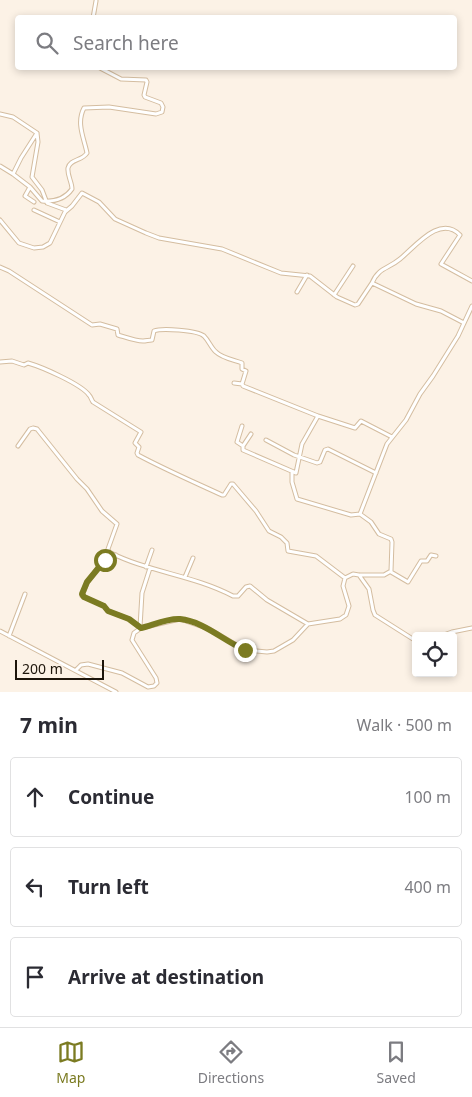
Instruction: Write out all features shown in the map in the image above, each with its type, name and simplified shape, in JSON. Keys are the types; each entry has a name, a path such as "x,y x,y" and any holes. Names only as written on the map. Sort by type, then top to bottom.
{"street":[{"path":"94,15 96,0"},
{"path":"46,201 62,199 72,189 68,168 73,162 81,160 87,153 81,129 81,116 84,108 109,106 152,114 162,112 161,103 144,95 147,85 146,80 121,79 104,70"},
{"path":"0,114 13,117 37,133 38,142 32,177 42,190 46,201"},
{"path":"13,174 37,133"},
{"path":"0,166 30,187 42,201 66,210"},
{"path":"30,187 25,197 34,202"},
{"path":"0,220 19,243 34,248 43,247 50,243 66,210 72,206 80,194 84,193 99,202 115,219 153,236 222,249 282,273 307,275 317,280 334,295 357,305 378,271 392,265 414,248 422,237 445,228 453,229 460,235 441,264 472,281"},
{"path":"34,210 60,222"},
{"path":"334,295 353,266"},
{"path":"0,267 9,271 80,319 93,326 100,324 117,328 118,335 127,338 143,341 152,340 154,331 157,329 185,330 201,334 217,353 242,363 242,369 246,371 242,384"},
{"path":"297,292 307,275"},
{"path":"372,283 416,304 441,311 464,323"},
{"path":"360,514 387,444 406,420 464,323 472,306"},
{"path":"0,362 12,361 23,365 29,363 36,365 89,394 93,402 141,432 135,444 139,447 138,455 168,471 180,474 222,495 231,484 234,484 257,512 268,531 281,537 287,543 288,551 316,556 345,578"},
{"path":"234,383 242,384 318,416 354,428 361,422 392,437"},
{"path":"242,426 237,442 243,446 244,451 292,472 297,472 303,443 318,416"},
{"path":"18,446 30,429 37,429 88,490 102,511 118,524 108,550 116,555 236,596 247,586 250,586 266,600 308,624"},
{"path":"243,446 251,434"},
{"path":"266,440 300,457 319,463 325,450 328,450 376,473"},
{"path":"292,472 292,482 297,499 351,515 360,514 371,522 379,534 390,539 392,542 391,572"},
{"path":"140,627 142,593 152,550"},
{"path":"116,555 112,561 106,560 102,562 87,582 82,596 105,607 108,611 129,619 140,627"},
{"path":"391,572 408,582 421,560 427,561 431,555 436,556"},
{"path":"185,577 193,558"},
{"path":"76,670 81,665 88,664 122,673 148,687 154,686 157,683 156,678 132,640 134,633 140,627 180,619 209,630 245,650 274,651 286,646 308,624 340,618 346,615 349,606 342,586 345,578 353,574 384,575 391,572"},
{"path":"359,575 369,589 375,615 412,638"},
{"path":"8,636 25,594"},
{"path":"452,632 472,628"},
{"path":"0,631 116,692"}],"route":[{"path":"105,560 87,582 82,596 104,606 108,611 135,622 141,628 176,619 186,620 220,635 245,650"}]}
